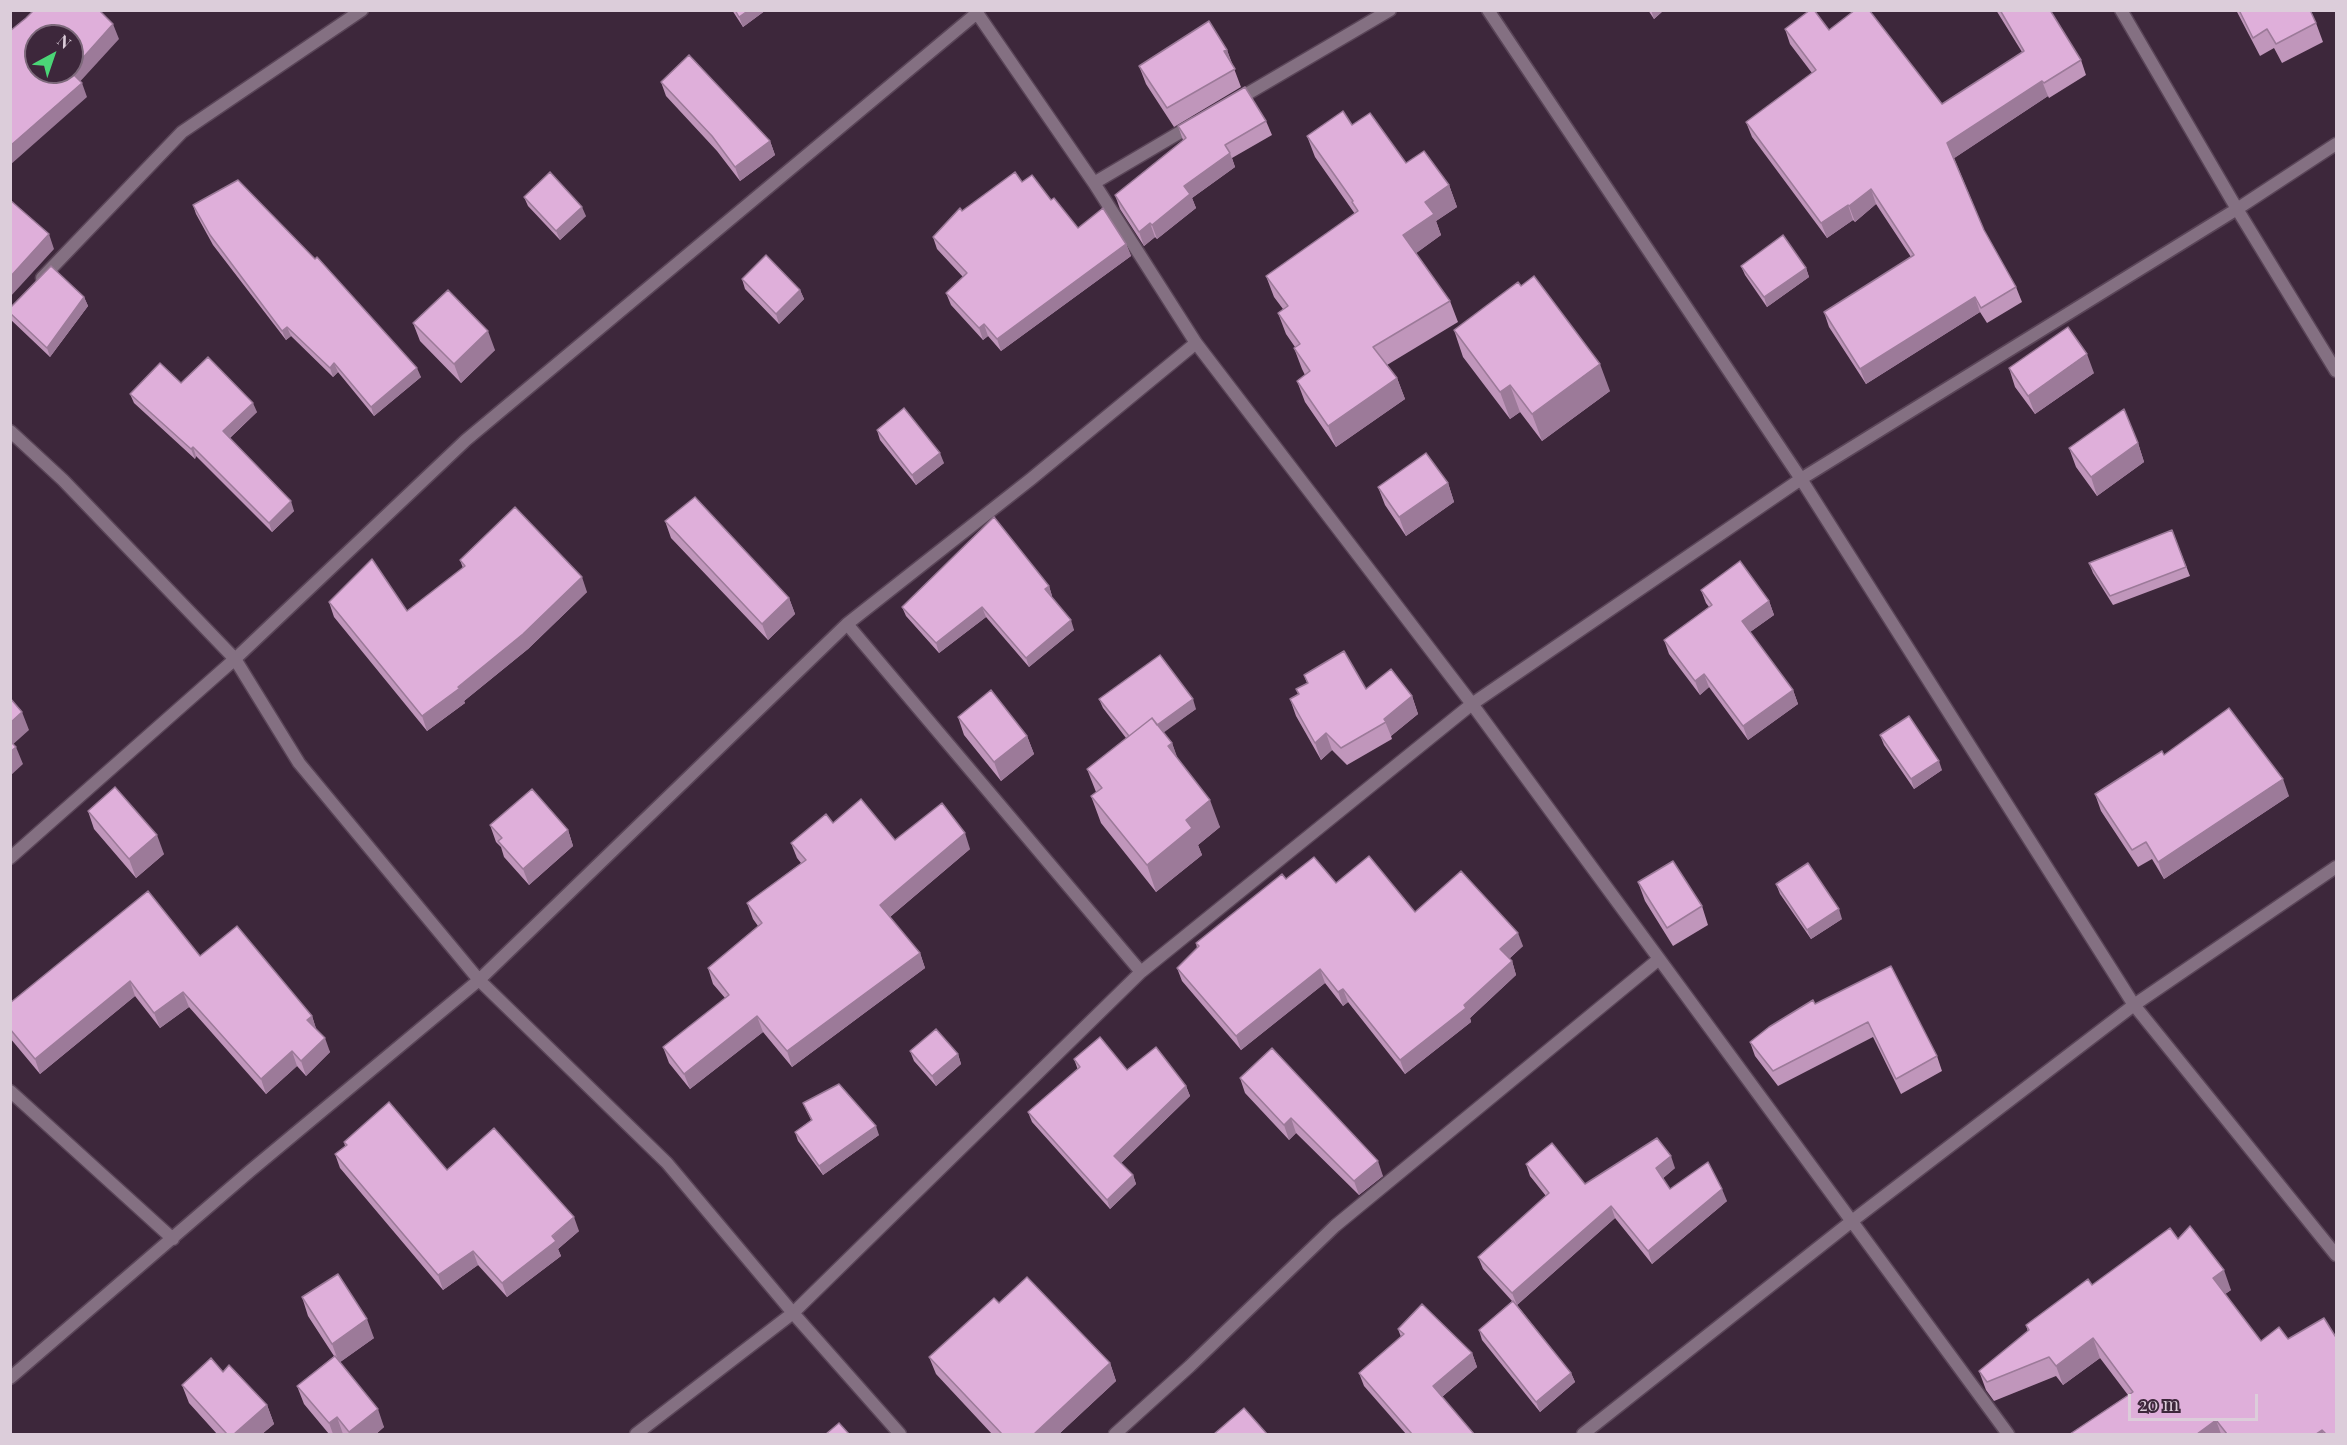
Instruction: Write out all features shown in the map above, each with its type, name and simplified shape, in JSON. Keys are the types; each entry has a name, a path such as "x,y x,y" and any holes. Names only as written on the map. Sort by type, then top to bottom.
{"street":[{"path":"35,285 182,132 362,10"},
{"path":"1227,105 1390,10"},
{"path":"1488,10 1801,479 2134,1005 2337,1256"},
{"path":"2121,10 2237,209 2337,370"},
{"path":"10,858 235,658 466,440 976,12 1094,183 1196,343 1472,704 2008,1434"},
{"path":"1094,183 1206,117"},
{"path":"636,1434 794,1313 1141,972 1472,704 1801,479 2237,209 2337,144"},
{"path":"10,1378 479,980 847,624 1031,479 1196,343"},
{"path":"10,431 63,480 235,658 299,763 479,980 667,1163 900,1434"},
{"path":"847,624 1141,972"},
{"path":"1583,1434 1852,1221 2134,1005 2337,867"},
{"path":"1115,1434 1190,1366 1335,1226 1659,959"},
{"path":"10,1091 173,1239"}],"building":[{"path":"34,10 99,10 113,24 84,57 84,24 24,24 24,84 81,84 10,146 10,31"},
{"path":"735,10 749,10 739,17"},
{"path":"1810,10 1814,10 1829,30 1855,10 1869,10 1942,104 2024,51 2000,10 2050,10 2081,60 2044,83 2042,81 1947,143 1984,230 2016,287 1981,308 1975,297 1860,369 1824,312 1914,255 1871,189 1821,223 1746,122 1816,70 1785,29"},
{"path":"2239,10 2310,10 2316,23 2276,44 2267,29 2253,38"},
{"path":"1209,21 1227,50 1224,51 1235,69 1167,108 1139,66"},
{"path":"689,55 770,141 735,167 712,136 661,82"},
{"path":"1245,87 1266,121 1225,145 1230,153 1184,186 1190,194 1152,225 1150,223 1139,232 1115,195 1186,138 1178,126"},
{"path":"1343,111 1352,125 1370,113 1406,163 1424,151 1449,185 1425,202 1434,214 1403,235 1450,301 1373,347 1397,378 1328,426 1297,381 1310,371 1294,348 1300,344 1278,313 1288,306 1266,276 1358,211 1307,136"},
{"path":"550,172 582,207 556,231 524,197"},
{"path":"1015,172 1022,182 1032,175 1051,200 1054,198 1078,228 1103,208 1126,244 997,339 984,324 979,328 946,293 967,273 933,237 960,208 962,211"},
{"path":"238,180 315,259 317,257 417,368 371,407 334,363 330,368 287,327 282,331 210,235 193,205"},
{"path":"10,200 49,234 10,277"},
{"path":"1783,235 1806,268 1764,297 1741,266"},
{"path":"766,255 800,290 776,314 742,279"},
{"path":"51,266 84,297 47,348 10,313 10,307"},
{"path":"1534,276 1600,364 1532,414 1510,385 1500,392 1454,330 1518,282 1521,286"},
{"path":"448,290 488,331 454,364 413,323"},
{"path":"2068,327 2087,354 2028,396 2009,368"},
{"path":"208,357 253,403 223,431 291,501 269,523 193,447 191,449 130,394 160,363 181,383"},
{"path":"904,408 940,453 912,475 877,430"},
{"path":"2124,409 2138,443 2091,477 2069,448"},
{"path":"1426,453 1448,483 1399,517 1378,487"},
{"path":"695,497 789,598 762,624 665,521"},
{"path":"515,507 582,577 523,634 458,687 460,688 422,716 329,602 372,559 407,611 465,566 460,560"},
{"path":"994,517 1049,586 1045,589 1071,620 1026,658 982,607 936,643 902,607"},
{"path":"2172,530 2186,567 2110,596 2089,563"},
{"path":"1740,561 1769,601 1742,621 1793,690 1743,726 1704,674 1695,681 1664,640 1712,605 1701,590"},
{"path":"1344,651 1366,689 1391,669 1412,696 1384,719 1386,722 1341,748 1326,733 1315,743 1290,699 1299,694 1296,689 1308,683 1304,675"},
{"path":"1160,655 1193,699 1157,725 1152,718 1129,736 1099,699"},
{"path":"991,690 1027,736 994,762 958,717"},
{"path":"10,698 22,712 10,723"},
{"path":"2229,708 2283,779 2158,862 2146,842 2132,850 2095,794 2162,751 2164,755"},
{"path":"1909,716 1939,761 1911,779 1880,735"},
{"path":"1152,718 1172,743 1168,746 1210,800 1186,820 1192,828 1147,865 1091,796 1102,788 1087,769"},
{"path":"10,741 16,747 10,752"},
{"path":"115,787 157,835 129,859 88,811"},
{"path":"532,789 568,830 523,869 498,841 502,838 490,825"},
{"path":"861,799 895,840 942,803 965,833 880,905 920,953 787,1051 757,1016 684,1074 663,1047 729,995 708,968 762,923 747,903 806,860 791,843 826,814 833,823"},
{"path":"1369,856 1415,912 1461,871 1518,933 1500,949 1512,961 1464,1005 1466,1008 1400,1060 1343,989 1338,992 1320,969 1236,1036 1177,968 1199,946 1196,943 1282,874 1286,879 1314,857 1336,883"},
{"path":"1673,861 1702,906 1667,928 1638,882"},
{"path":"1808,863 1839,909 1807,930 1776,884"},
{"path":"148,891 200,956 237,926 312,1016 307,1020 325,1038 301,1061 292,1051 261,1079 183,992 154,1013 130,981 35,1059 10,1029 10,1003"},
{"path":"1891,966 1937,1056 1896,1079 1868,1022 1773,1071 1750,1042 1769,1027 1813,1000 1815,1004"},
{"path":"936,1029 958,1054 932,1076 910,1051"},
{"path":"1100,1037 1127,1070 1156,1047 1186,1086 1114,1156 1133,1175 1107,1200 1028,1112 1080,1067 1074,1059"},
{"path":"1272,1048 1378,1161 1354,1181 1291,1118 1284,1125 1240,1078"},
{"path":"839,1084 876,1126 819,1166 795,1132 812,1120 803,1103"},
{"path":"389,1102 447,1170 494,1128 574,1217 552,1236 556,1241 502,1283 473,1251 438,1275 335,1154 347,1145 344,1142"},
{"path":"1657,1138 1671,1156 1656,1168 1670,1189 1708,1162 1722,1189 1648,1251 1611,1206 1512,1293 1478,1257 1549,1193 1526,1164 1552,1143 1585,1184"},
{"path":"2190,1226 2224,1270 2213,1278 2261,1341 2279,1327 2288,1339 2324,1318 2337,1339 2337,1434 2326,1434 2322,1430 2316,1434 2227,1434 2216,1420 2197,1434 2070,1434 2133,1392 2093,1338 2056,1366 2049,1357 1987,1382 1979,1371 2029,1330 2026,1325 2088,1279 2092,1285 2170,1228 2178,1239"},
{"path":"338,1274 367,1319 332,1344 302,1297"},
{"path":"1027,1277 1110,1363 1034,1434 1002,1434 929,1357 994,1298 999,1303"},
{"path":"1513,1301 1571,1373 1536,1402 1479,1330"},
{"path":"1422,1304 1472,1353 1433,1386 1474,1434 1412,1434 1359,1373 1404,1334 1398,1329"},
{"path":"335,1356 378,1409 349,1432 337,1417 329,1423 297,1386"},
{"path":"211,1358 223,1372 229,1365 267,1405 234,1434 227,1434 182,1385"},
{"path":"1244,1408 1267,1434 1214,1434"},
{"path":"839,1423 849,1434 826,1434"}]}
